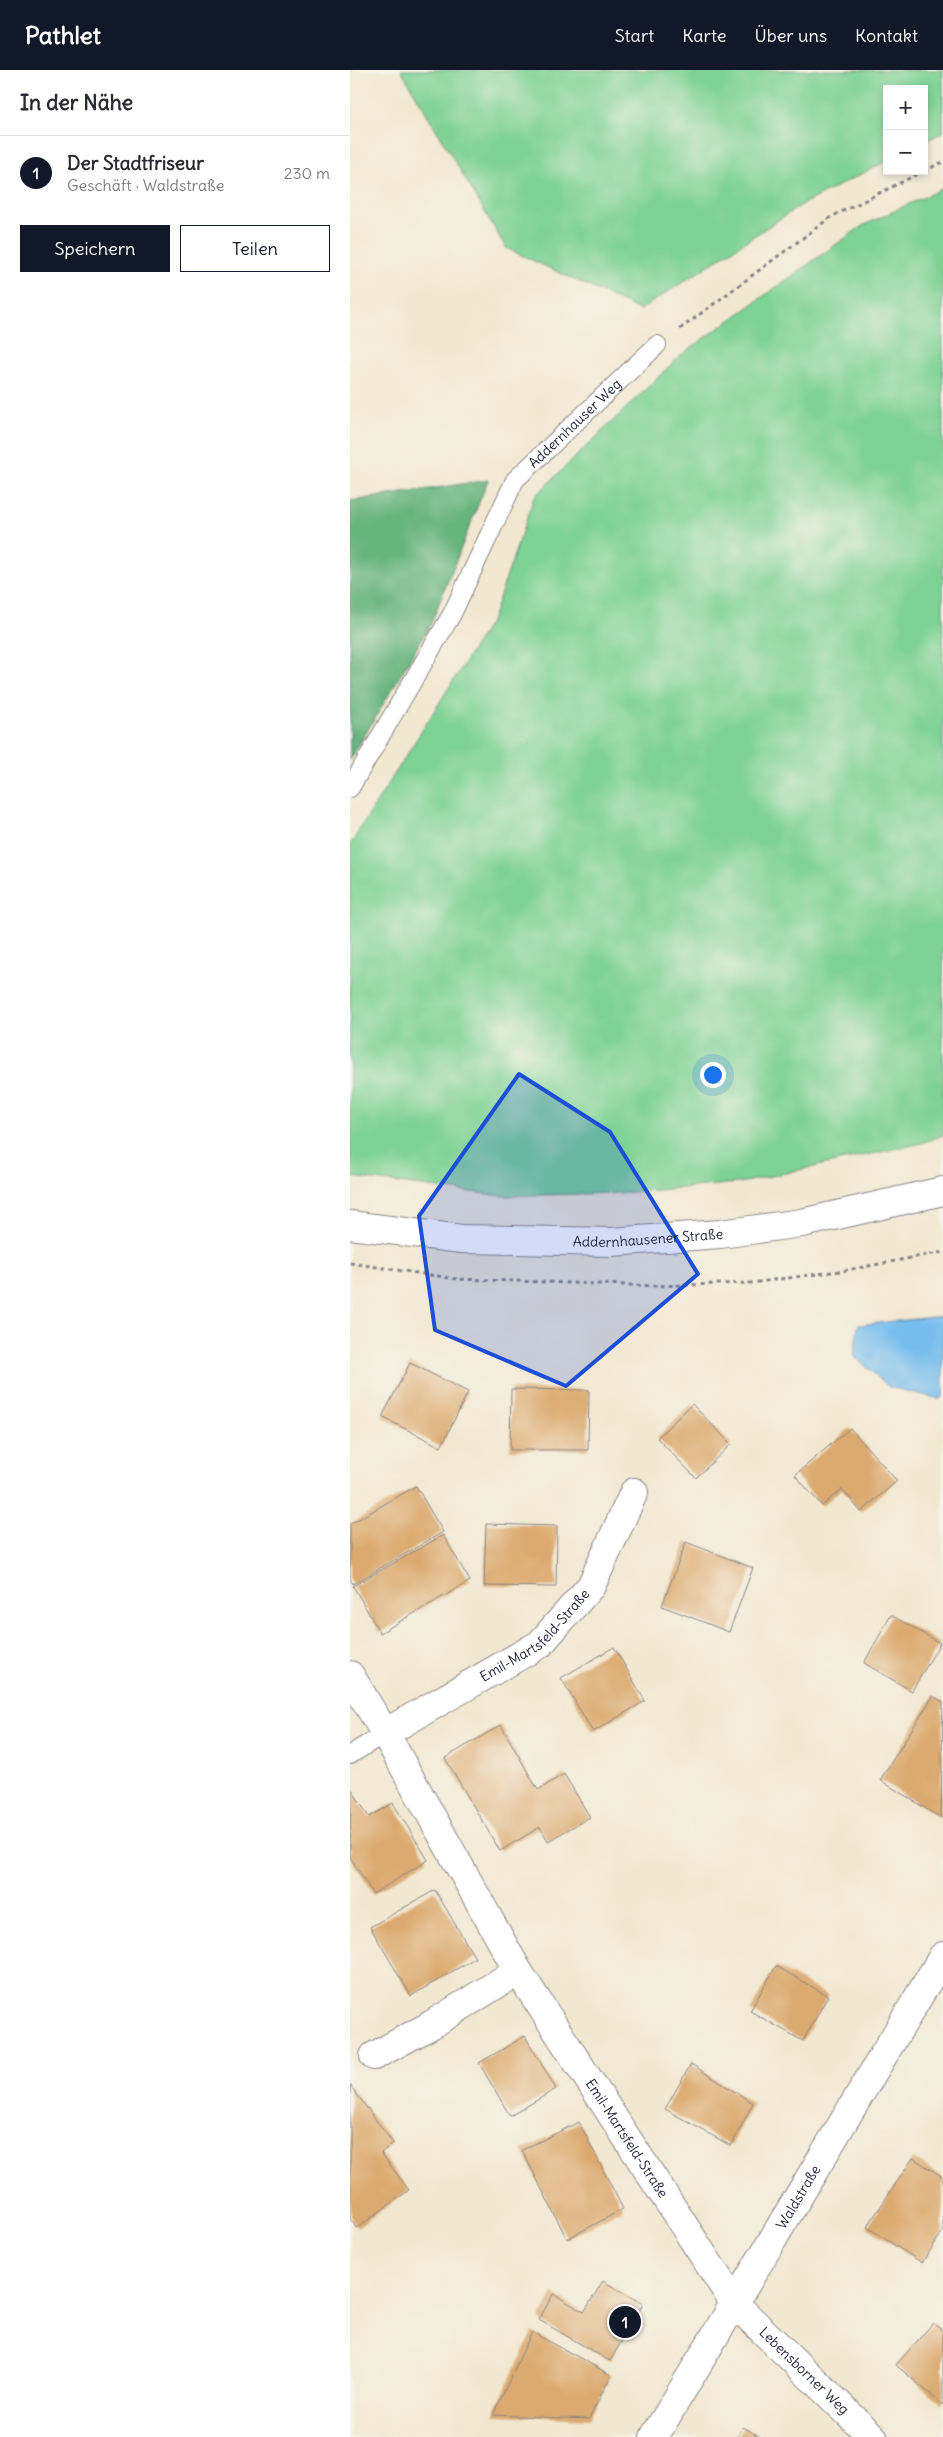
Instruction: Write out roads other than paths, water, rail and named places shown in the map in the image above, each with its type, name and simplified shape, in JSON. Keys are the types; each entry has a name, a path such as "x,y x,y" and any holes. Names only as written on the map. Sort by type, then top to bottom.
{"street":[{"name":"Addernhausener Straße","path":"350,1225 461,1239 611,1242 720,1234 802,1223 943,1191"},
{"name":"Emil-Martsfeld-Straße","path":"385,1733 540,1644 591,1586 634,1492"},
{"name":"Emil-Martsfeld-Straße","path":"350,1675 385,1733 518,1971 735,2304"},
{"name":"Waldstraße","path":"654,2437 943,1956"},
{"path":"374,2056 431,2025 518,1971"},
{"name":"Lebensborner Weg","path":"735,2304 873,2437"}],"lane":[{"name":"Addernhauser Weg","path":"350,788 452,614 515,480 657,345"},
{"name":"Emil-Martsfeld-Straße","path":"350,1755 385,1733"}],"water":[{"path":"943,1316 943,1396 940,1399 889,1387 854,1356 858,1325"}],"place":[{"name":"Der Stadtfriseur","path":"625,2322"}]}
